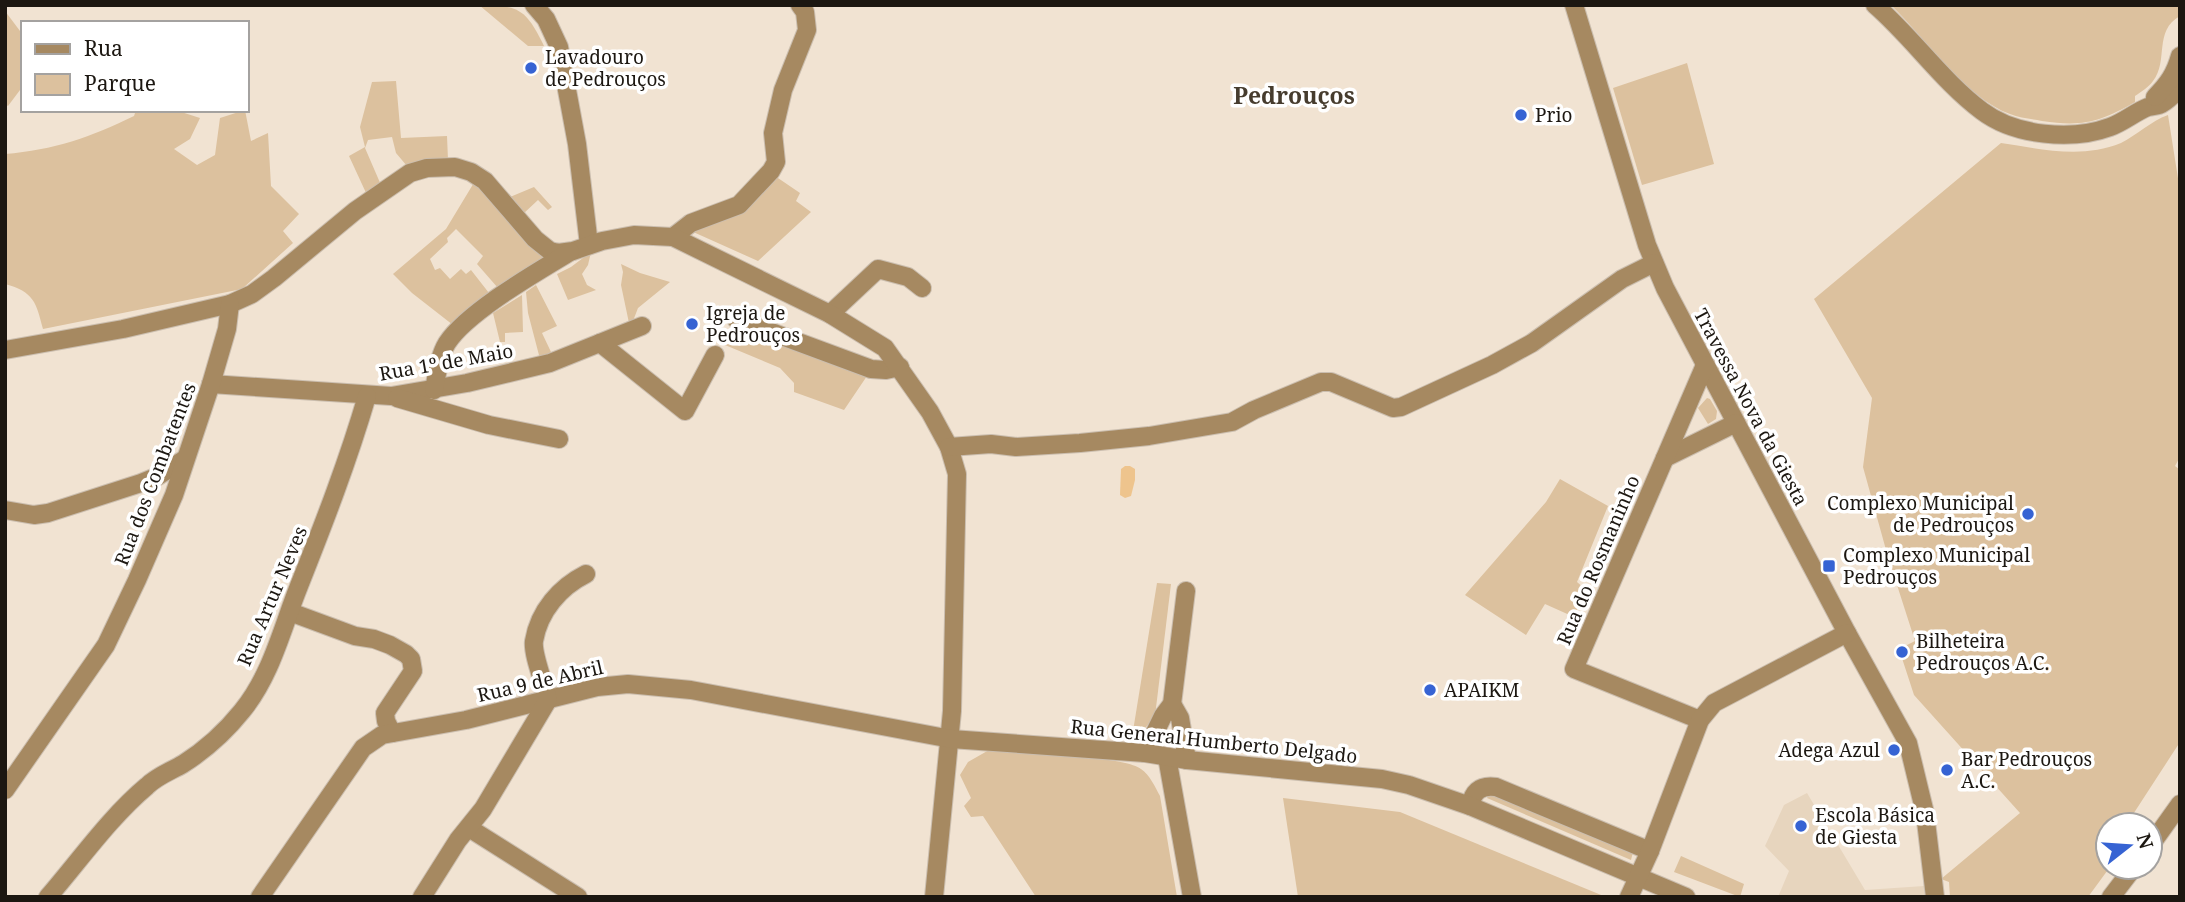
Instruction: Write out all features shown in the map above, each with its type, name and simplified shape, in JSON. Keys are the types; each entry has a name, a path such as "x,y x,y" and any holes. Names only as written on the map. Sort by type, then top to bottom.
{"street":[{"path":"534,5 547,19 559,47 577,144 581,248"},
{"path":"673,237 691,223 739,205 776,162 774,133 783,90 807,30 800,5"},
{"name":"Travessa Nova da Giesta","path":"1574,5 1654,263 1705,365 1912,752 1925,813 1935,897"},
{"path":"1875,5 1981,110 2003,124 2036,132 2070,134 2107,128 2129,119 2149,107 2169,84 2180,56"},
{"path":"2149,107 2163,103 2180,89"},
{"path":"5,350 124,329 230,304 252,294 274,278 374,196 410,173 427,168 455,167 471,172 485,181 542,247 558,253 634,235 673,237 830,314 886,348 930,412 949,447 957,474 951,738 934,897"},
{"path":"433,390 446,344 456,332 486,307 581,248"},
{"path":"949,447 1080,443 1149,436 1232,422 1321,382 1331,382 1393,408 1401,407 1492,365 1532,343 1622,279 1654,263"},
{"path":"830,314 878,269 908,277 922,288"},
{"name":"Rua dos Combatentes","path":"5,790 106,645 137,580 174,495 211,384 227,329 230,304"},
{"path":"736,319 872,369 900,367"},
{"name":"Rua 1º de Maio","path":"211,384 391,396 433,390 550,363 642,326"},
{"path":"600,343 685,411 715,355"},
{"name":"Rua do Rosmaninho","path":"1700,720 1574,669 1705,365"},
{"name":"Rua Artur Neves","path":"48,897 132,799 150,782 205,748 242,711 253,695 277,650 347,464 367,396"},
{"path":"391,396 489,425 559,439"},
{"path":"1665,458 1736,423"},
{"path":"5,510 34,515 48,513 141,483 185,459"},
{"path":"422,897 458,840 469,828 548,700 534,643 545,614 557,594 566,585 586,574"},
{"path":"1145,753 1172,704 1186,591"},
{"path":"290,612 355,636 374,639 411,659 413,671 386,713 386,721 392,733"},
{"path":"1629,897 1650,851 1700,720 1714,703 1847,633"},
{"name":"Rua 9 de Abril","path":"260,897 363,748 382,735 466,720 613,685 678,689 951,738"},
{"path":"1172,704 1180,718 1187,760"},
{"name":"Rua General Humberto Delgado","path":"951,738 1145,753 1187,760 1382,779 1409,785 1470,806 1686,897"},
{"path":"1167,757 1192,897"},
{"path":"1470,806 1472,795 1480,788 1496,787 1650,851"},
{"path":"2164,826 2180,804"},
{"path":"469,828 578,897"},
{"path":"2111,897 2123,881"}],"shaded area":[{"path":"1125,466 1135,469 1135,480 1131,496 1125,498 1120,495 1121,469"},
{"name":"Escola Básica de Giesta","path":"1807,793 1865,890 1924,886 1925,897 1778,897 1789,871 1765,846 1784,805"}],"green space":[{"path":"479,5 504,6 520,12 532,24 544,46 528,46"},
{"path":"1891,5 2180,5 2180,16 2167,30 2158,73 2149,85 2135,96 2135,102 2101,118 2069,123 2022,117 1994,106 1962,82"},
{"path":"5,11 21,32 21,89 8,106 5,104"},
{"path":"1687,63 1714,164 1642,185 1613,88"},
{"path":"396,81 401,138 447,136 448,160 407,166 396,153 392,137 368,140 365,148 381,185 367,195 349,156 365,147 360,127 372,82"},
{"path":"135,112 181,112 200,118 190,139 174,149 197,165 215,155 220,118 245,112 251,141 268,133 271,186 299,214 283,231 293,243 242,289 43,329 32,299 15,287 5,284 5,154 56,146 134,116"},
{"name":"Complexo Municipal de Pedrouços","path":"2168,115 2180,191 2180,457 2175,466 2180,470 2180,742 2135,811 2094,811 2094,881 2100,881 2088,897 1950,897 1949,882 1941,879 2020,813 1914,695 1899,649 1915,641 1863,467 1872,398 1814,299 2001,143 2046,150 2091,151 2121,143"},
{"path":"775,176 800,193 796,201 811,212 758,261 691,231"},
{"path":"475,181 543,258 538,265 498,288 477,264 483,256 456,229 447,238 448,242 430,259 435,270 440,268 450,279 461,269 466,274 471,270 489,293 453,325 412,293 393,274 446,229"},
{"path":"534,187 552,207 548,210 538,200 523,214 510,197"},
{"path":"591,252 588,265 582,274 587,285 596,290 568,300 557,274"},
{"path":"621,264 670,282 638,308 633,321 629,323 621,285"},
{"path":"536,285 557,326 542,333 551,352 540,359 528,313 526,292"},
{"path":"522,295 523,332 505,333 505,342 500,342 493,313"},
{"path":"743,328 867,376 844,410 794,392 794,383 780,368 725,345"},
{"path":"1707,398 1717,411 1716,419 1708,424 1698,408"},
{"path":"1560,479 1608,506 1577,582 1585,589 1574,617 1545,604 1526,635 1465,595 1546,502"},
{"path":"1157,583 1171,584 1155,716 1138,732 1133,731"},
{"path":"989,750 1092,758 1130,764 1141,769 1150,778 1160,796 1177,897 1036,897 983,816 971,817 964,806 971,798 960,775 968,762"},
{"path":"1490,792 1633,852 1631,860 1487,798"},
{"path":"1283,798 1400,812 1606,897 1298,897"},
{"path":"1681,856 1744,884 1740,897 1674,872"}],"place":[{"name":"Lavadouro de Pedrouços","path":"531,68"},
{"name":"Prio","path":"1521,115"},
{"name":"Igreja de Pedrouços","path":"692,324"},
{"name":"Complexo Municipal de Pedrouços","path":"2028,514"},
{"name":"Complexo Municipal Pedrouços","path":"1829,566"},
{"name":"Bilheteira Pedrouços A.C.","path":"1902,652"},
{"name":"APAIKM","path":"1430,690"},
{"name":"Adega Azul","path":"1894,750"},
{"name":"Bar Pedrouços A.C.","path":"1947,770"},
{"name":"Escola Básica de Giesta","path":"1801,826"}],"district":[{"name":"Pedrouços","path":"1294,95"}]}
